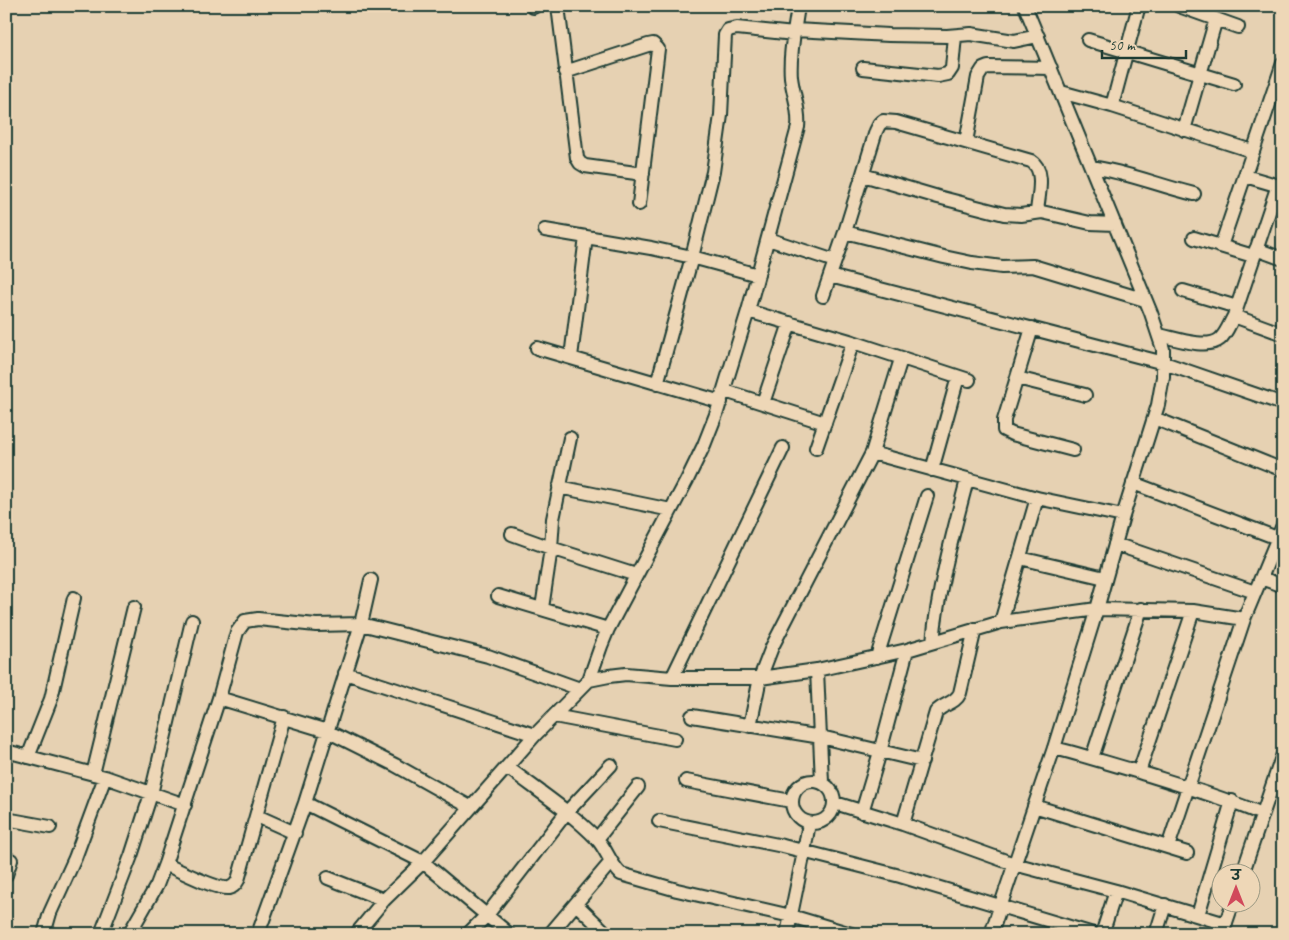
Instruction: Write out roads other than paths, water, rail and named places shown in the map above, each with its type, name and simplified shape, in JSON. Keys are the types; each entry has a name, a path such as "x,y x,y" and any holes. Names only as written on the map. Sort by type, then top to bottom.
{"street":[{"path":"558,6 575,152 580,163 591,168 643,174"},
{"path":"356,934 384,900 423,862 535,735 585,684 608,629 704,445 723,396 748,311 789,161 799,116 791,78 798,6"},
{"path":"991,934 1054,748 1097,608 1123,516 1154,418 1161,392 1164,363 1159,335 1025,6"},
{"path":"1112,106 1126,51 1138,10 1141,6"},
{"path":"1179,6 1238,27"},
{"path":"1184,130 1216,19"},
{"path":"657,384 713,172 720,134 725,34 728,30 737,28 889,36 955,36 971,34 1014,41 1038,36"},
{"path":"863,68 938,76 948,74 952,68 955,36"},
{"path":"1088,40 1234,84"},
{"path":"566,72 648,45 656,46 658,53 639,204"},
{"path":"1221,246 1283,63"},
{"path":"966,142 978,77 983,69 988,67 1051,68"},
{"path":"1060,92 1112,106 1252,151"},
{"path":"823,296 876,131 883,121 896,122 1031,161 1036,164 1040,173 1036,212"},
{"path":"1092,167 1118,172 1194,194"},
{"path":"863,175 938,198 1004,214 1021,215 1036,212 1090,223 1115,224"},
{"path":"1159,335 1194,343 1214,343 1224,335 1235,311 1280,186 1245,176"},
{"path":"545,230 692,257 758,275"},
{"path":"845,232 944,258 1002,267 1033,266 1145,300"},
{"path":"571,357 586,237"},
{"path":"1194,238 1221,246 1283,259"},
{"path":"768,239 835,261"},
{"path":"830,276 1164,363 1283,404"},
{"path":"1183,291 1235,311 1283,334"},
{"path":"748,311 853,342 963,378 932,470"},
{"path":"763,403 790,323"},
{"path":"1032,328 1004,420 1004,430 1012,434 1073,450"},
{"path":"816,448 853,342"},
{"path":"537,348 657,384 763,403 826,423"},
{"path":"750,726 760,678 772,647 872,453 901,359"},
{"path":"1017,378 1084,396"},
{"path":"1154,418 1283,470"},
{"path":"542,608 552,519 570,438"},
{"path":"672,678 783,448"},
{"path":"872,453 1037,498 1123,516"},
{"path":"933,642 935,617 948,550 968,480"},
{"path":"1133,483 1277,538"},
{"path":"559,487 671,510"},
{"path":"878,657 927,496"},
{"path":"1001,622 1037,498"},
{"path":"1168,847 1244,619 1283,525"},
{"path":"512,534 636,575"},
{"path":"1115,544 1254,592"},
{"path":"1020,558 1105,578"},
{"path":"1261,578 1283,586"},
{"path":"258,934 305,803 361,624 371,580"},
{"path":"498,596 608,629"},
{"path":"28,757 50,699 74,598"},
{"path":"44,934 50,913 75,858 99,776 134,607"},
{"path":"130,934 157,885 165,864 219,698 236,632 245,621 258,619 316,625 361,624 488,656 585,684 609,676 626,674 672,678 760,678 816,670 907,650 1001,622 1097,608 1193,612 1244,619"},
{"path":"1092,758 1141,609"},
{"path":"1139,772 1193,612"},
{"path":"101,934 131,856 151,794 192,621"},
{"path":"903,824 936,712 940,707 955,701 960,693 975,629"},
{"path":"862,812 907,650"},
{"path":"816,670 822,782"},
{"path":"346,673 535,735"},
{"path":"219,698 327,732 395,764 470,807"},
{"path":"554,716 675,739"},
{"path":"692,716 821,737 922,761"},
{"path":"165,864 215,886 231,888 238,880 284,717"},
{"path":"1054,748 1188,786 1262,814"},
{"path":"6,751 99,776 185,805"},
{"path":"1246,862 1283,754"},
{"path":"468,934 487,915 566,813 612,766"},
{"path":"507,767 597,839 611,862 621,874 629,878 791,916 851,934"},
{"path":"814,780 822,782 829,787 835,803 833,811 828,818 820,822 809,823 797,816 792,810 791,801 793,793 798,786 814,780"},
{"path":"686,781 791,801"},
{"path":"597,839 638,787"},
{"path":"1198,915 1232,802"},
{"path":"305,803 423,862 510,934"},
{"path":"835,803 903,824 1014,864 1198,915 1224,929 1230,912"},
{"path":"1034,806 1187,853"},
{"path":"257,816 295,832"},
{"path":"6,819 50,827"},
{"path":"659,821 733,835 900,876 1093,934"},
{"path":"787,934 809,823"},
{"path":"6,875 12,860"},
{"path":"550,934 611,862"},
{"path":"328,878 384,900"},
{"path":"1102,934 1116,891"},
{"path":"576,904 607,934"},
{"path":"1156,934 1165,905"}]}
